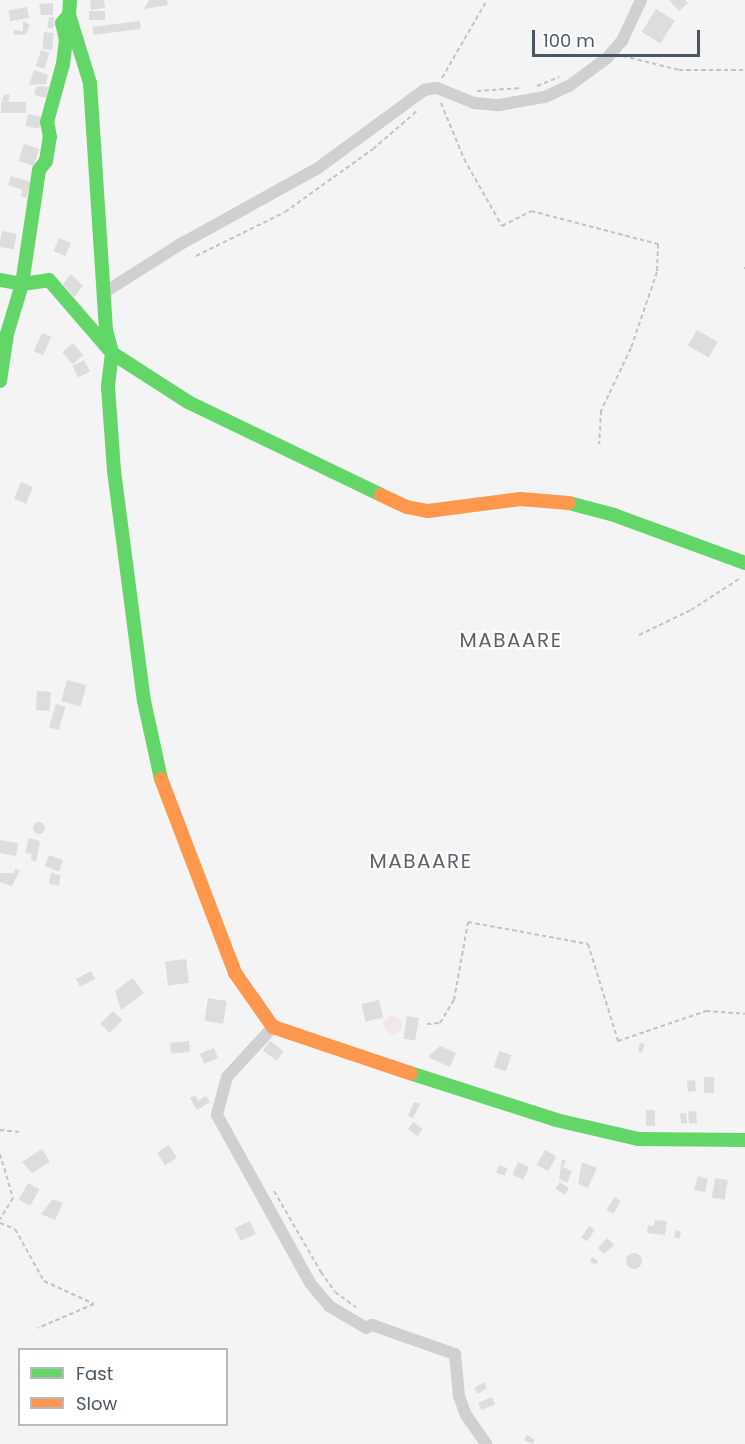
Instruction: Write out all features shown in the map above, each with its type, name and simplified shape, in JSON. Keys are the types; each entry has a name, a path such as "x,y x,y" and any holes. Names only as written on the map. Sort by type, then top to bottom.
{"street":[{"path":"70,0 69,15 90,83 106,330 111,353 108,387 114,471 152,743 160,776 225,952 235,973 273,1027 508,1105 638,1139 745,1140"},
{"path":"105,292 179,245 318,168 411,97 437,88 474,103 499,105 526,102 569,86 611,53 634,19 641,0"},
{"path":"0,381 7,334 22,284 39,170 46,161 50,137 47,122 63,64 66,40 62,23 69,15"},
{"path":"0,280 22,284 49,280 58,286 111,353 188,402 407,507 428,511 520,499 560,501 614,515 745,563"},
{"path":"273,1027 227,1077 217,1115 310,1283 329,1306 366,1328 372,1325 455,1354 459,1396 466,1414 486,1444"}],"path":[{"path":"487,0 437,88 464,159 502,226 531,211 658,244 653,283 631,348 601,411 599,444"},
{"path":"611,53 679,70 745,70"},
{"path":"533,88 565,77"},
{"path":"475,91 524,88"},
{"path":"639,635 691,610 739,579"},
{"path":"427,1024 440,1023 454,1000 468,922 588,944 618,1041 706,1011 745,1014"},
{"path":"0,1130 20,1132"},
{"path":"0,1154 13,1198 0,1221 15,1228 45,1281 94,1304 38,1328"},
{"path":"298,1233 335,1292 372,1325"}],"shaded area":[{"path":"393,1016 399,1019 402,1025 399,1031 393,1034 387,1031 384,1025 387,1019"}],"building":[{"path":"90,0 104,0 105,8 91,10"},
{"path":"149,0 167,0 168,5 144,9"},
{"path":"669,0 685,0 688,3 679,11"},
{"path":"53,3 53,15 41,15 39,4"},
{"path":"27,7 29,18 10,21 8,10"},
{"path":"656,9 675,21 660,44 642,32"},
{"path":"89,11 105,11 105,20 89,20"},
{"path":"49,17 55,18 53,29 47,28"},
{"path":"23,21 30,25 26,34 14,35 14,30 23,31"},
{"path":"140,21 141,29 93,35 92,27"},
{"path":"44,32 54,33 52,50 42,49"},
{"path":"41,50 50,53 44,69 36,66"},
{"path":"34,70 48,75 46,84 29,85"},
{"path":"36,87 49,87 46,98 34,95"},
{"path":"4,94 10,95 8,102 2,101"},
{"path":"1,102 26,102 26,113 1,113"},
{"path":"28,114 42,117 39,129 26,126"},
{"path":"24,144 39,149 34,166 18,161"},
{"path":"11,176 31,182 26,198 21,196 23,190 8,185"},
{"path":"2,231 17,234 14,250 0,247"},
{"path":"59,238 71,243 65,256 54,251"},
{"path":"71,274 83,286 74,297 63,284"},
{"path":"697,330 718,342 709,358 688,346"},
{"path":"42,333 51,337 43,355 34,351"},
{"path":"73,343 83,355 73,364 62,352"},
{"path":"84,360 90,372 78,377 72,366"},
{"path":"21,482 33,487 26,504 14,499"},
{"path":"67,680 86,685 81,706 61,701"},
{"path":"37,691 51,692 50,711 36,710"},
{"path":"56,704 66,707 59,730 49,727"},
{"path":"41,822 45,828 41,834 37,834 33,826"},
{"path":"29,838 40,841 36,862 31,860 32,854 25,853"},
{"path":"0,840 18,843 16,856 0,853"},
{"path":"49,855 63,860 59,871 45,866"},
{"path":"15,869 20,870 12,886 0,882 0,873 14,873"},
{"path":"51,873 61,875 59,886 49,884"},
{"path":"186,959 189,983 168,985 165,962"},
{"path":"91,971 95,979 80,987 76,979"},
{"path":"133,978 144,993 121,1010 115,991"},
{"path":"208,998 227,1001 223,1024 204,1021"},
{"path":"379,1000 383,1018 366,1022 361,1004"},
{"path":"113,1011 122,1020 109,1033 100,1024"},
{"path":"407,1016 419,1018 415,1041 403,1039"},
{"path":"189,1041 190,1052 171,1054 170,1043"},
{"path":"270,1041 284,1051 277,1061 263,1051"},
{"path":"640,1043 645,1044 642,1053 638,1052"},
{"path":"440,1046 456,1053 450,1067 428,1057"},
{"path":"214,1048 218,1058 204,1064 200,1054"},
{"path":"499,1051 511,1055 506,1071 494,1067"},
{"path":"704,1077 714,1077 714,1093 704,1093"},
{"path":"695,1080 696,1091 688,1092 687,1081"},
{"path":"195,1095 198,1101 206,1096 210,1102 197,1110 190,1098"},
{"path":"414,1102 420,1104 413,1118 408,1116"},
{"path":"646,1110 655,1110 655,1126 646,1126"},
{"path":"696,1111 697,1123 689,1124 688,1112"},
{"path":"686,1113 687,1123 681,1124 680,1114"},
{"path":"413,1122 423,1129 418,1136 408,1129"},
{"path":"169,1145 177,1158 165,1165 157,1152"},
{"path":"42,1149 50,1162 32,1173 22,1162"},
{"path":"545,1150 556,1156 548,1171 537,1165"},
{"path":"562,1159 566,1161 563,1167 572,1171 567,1183 559,1179"},
{"path":"518,1162 529,1167 523,1180 512,1175"},
{"path":"582,1162 597,1168 588,1188 578,1184"},
{"path":"499,1165 507,1168 505,1176 496,1172"},
{"path":"698,1176 708,1179 705,1192 694,1190"},
{"path":"715,1178 728,1180 725,1200 712,1198"},
{"path":"560,1182 569,1188 565,1195 556,1189"},
{"path":"28,1183 39,1189 30,1206 19,1200"},
{"path":"614,1197 621,1201 613,1214 606,1210"},
{"path":"53,1199 63,1203 55,1220 41,1214"},
{"path":"655,1220 667,1221 665,1235 647,1233 648,1225 654,1226"},
{"path":"250,1221 256,1234 241,1241 235,1228"},
{"path":"589,1226 595,1230 587,1242 581,1238"},
{"path":"676,1230 681,1232 679,1239 674,1237"},
{"path":"607,1238 614,1245 604,1254 598,1248"},
{"path":"634,1253 642,1261 634,1269 626,1261"},
{"path":"592,1257 598,1261 596,1265 590,1262"},
{"path":"484,1382 487,1388 478,1394 474,1388"},
{"path":"492,1397 495,1404 481,1410 478,1403"},
{"path":"527,1435 535,1440 533,1444 524,1440"}],"traffic: fast":[{"path":"0,381 7,334 22,284 39,170 46,161 50,137 47,122 63,64 66,40 62,23 69,15 70,0"},
{"path":"69,15 90,83 106,330 112,353 108,387 114,471 144,701 161,779"},
{"path":"0,280 22,284 49,280 112,353 188,402 381,495"},
{"path":"569,503 614,515 745,563"},
{"path":"410,1073 556,1120 638,1139 745,1140"}],"traffic: slow":[{"path":"381,495 407,507 428,511 520,499 569,503"},
{"path":"161,779 235,973 273,1027 410,1073"}],"district":[{"name":"MABAARE","path":"511,640"},
{"name":"MABAARE","path":"421,861"}]}
